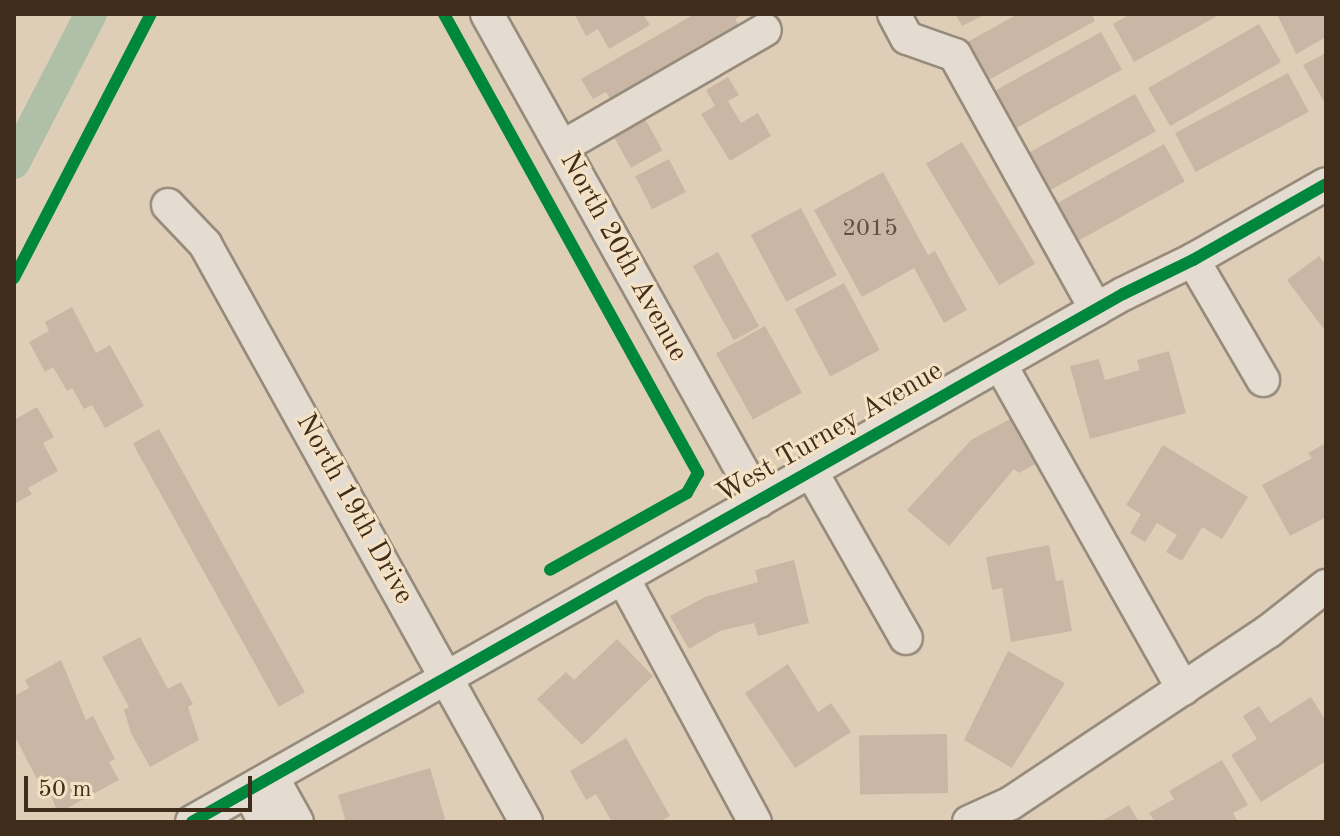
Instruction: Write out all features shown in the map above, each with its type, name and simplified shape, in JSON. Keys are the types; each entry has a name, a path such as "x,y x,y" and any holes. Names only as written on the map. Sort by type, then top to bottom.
{"street":[{"name":"North 20th Avenue","path":"487,14 759,501"},
{"path":"894,14 907,38 955,55 1096,309"},
{"path":"562,147 765,30"},
{"name":"West Turney Avenue","path":"192,822 1096,309 1193,260 1326,184"},
{"name":"North 19th Drive","path":"168,205 205,244 526,822"},
{"path":"1193,260 1263,380"},
{"path":"1000,364 1183,689"},
{"path":"811,471 906,638"},
{"path":"623,578 755,822"},
{"path":"969,822 1011,803 1183,689 1326,586"},
{"path":"260,784 265,822"},
{"path":"260,784 297,822"}],"building":[{"path":"643,14 650,25 609,49 598,29 586,36 575,15"},
{"path":"695,14 744,14 735,19 741,29 708,47 705,42 612,102 606,92 593,99 581,79"},
{"path":"955,14 986,14 962,26"},
{"path":"1018,14 1092,14 1095,21 983,83 962,45"},
{"path":"1130,14 1221,14 1134,62 1113,24"},
{"path":"1277,14 1326,14 1326,37 1296,54"},
{"path":"1259,24 1281,62 1170,126 1148,88"},
{"path":"1101,32 1122,70 1010,132 989,94"},
{"path":"1326,53 1326,105 1303,65"},
{"path":"1288,73 1309,112 1196,172 1175,133"},
{"path":"728,77 739,95 728,101 741,123 758,113 771,136 730,161 701,114 715,106 706,90"},
{"path":"1135,94 1156,132 1044,194 1023,156"},
{"path":"644,117 662,150 631,168 613,134"},
{"path":"962,142 1035,264 999,285 926,164"},
{"path":"1164,144 1185,182 1073,244 1052,206"},
{"path":"669,159 686,192 652,209 635,176"},
{"path":"883,172 928,255 935,251 967,310 944,323 914,268 862,297 814,210"},
{"path":"801,208 837,275 786,302 751,235"},
{"path":"718,252 759,326 734,340 693,266"},
{"path":"1319,256 1326,265 1326,332 1287,280"},
{"path":"844,283 880,350 830,376 795,309"},
{"path":"72,307 96,353 110,345 144,406 105,428 92,405 84,409 72,388 67,391 53,367 45,372 29,342 49,331 45,322"},
{"path":"765,326 802,392 753,420 716,353"},
{"path":"1169,351 1186,413 1090,439 1070,366 1099,359 1105,380 1140,370 1137,360"},
{"path":"37,407 54,437 43,443 58,471 28,488 32,494 14,504 14,420"},
{"path":"1010,419 1035,464 1019,473 1014,469 949,546 907,510 971,440"},
{"path":"159,429 305,692 279,707 133,444"},
{"path":"1326,443 1326,517 1290,536 1262,485 1312,458 1308,453"},
{"path":"1163,445 1248,497 1222,539 1202,527 1182,561 1166,552 1177,535 1157,523 1145,542 1130,533 1141,514 1126,505"},
{"path":"1049,545 1056,581 1063,580 1072,631 1011,642 1002,588 992,590 986,557"},
{"path":"794,560 809,623 758,636 754,623 720,631 689,649 670,616 705,597 758,582 755,570"},
{"path":"140,637 168,689 181,682 193,704 188,707 199,740 150,767 131,733 124,710 129,707 102,657"},
{"path":"617,639 653,676 582,745 537,699 566,672 574,680"},
{"path":"1008,651 1065,683 1012,768 964,740"},
{"path":"61,660 86,720 93,716 115,759 109,762 119,780 58,813 43,776 37,779 14,735 14,696 29,688 25,680"},
{"path":"788,664 818,712 831,703 851,732 795,768 745,693"},
{"path":"1311,697 1326,721 1326,761 1261,802 1231,755 1257,739 1243,716 1259,706 1270,723"},
{"path":"947,734 948,793 860,795 859,736"},
{"path":"626,738 670,816 659,822 612,822 596,794 586,800 570,771"},
{"path":"1222,760 1248,805 1233,813 1238,822 1155,822 1149,813 1174,799 1169,791"},
{"path":"430,768 446,822 346,822 338,795"},
{"path":"1129,805 1139,822 1100,822"}],"waterway":[{"path":"14,163 91,14"}],"cycle path":[{"path":"14,278 151,14"},
{"path":"444,14 698,473 687,493 550,570"},
{"path":"192,822 1123,294 1193,260 1326,184"}]}
